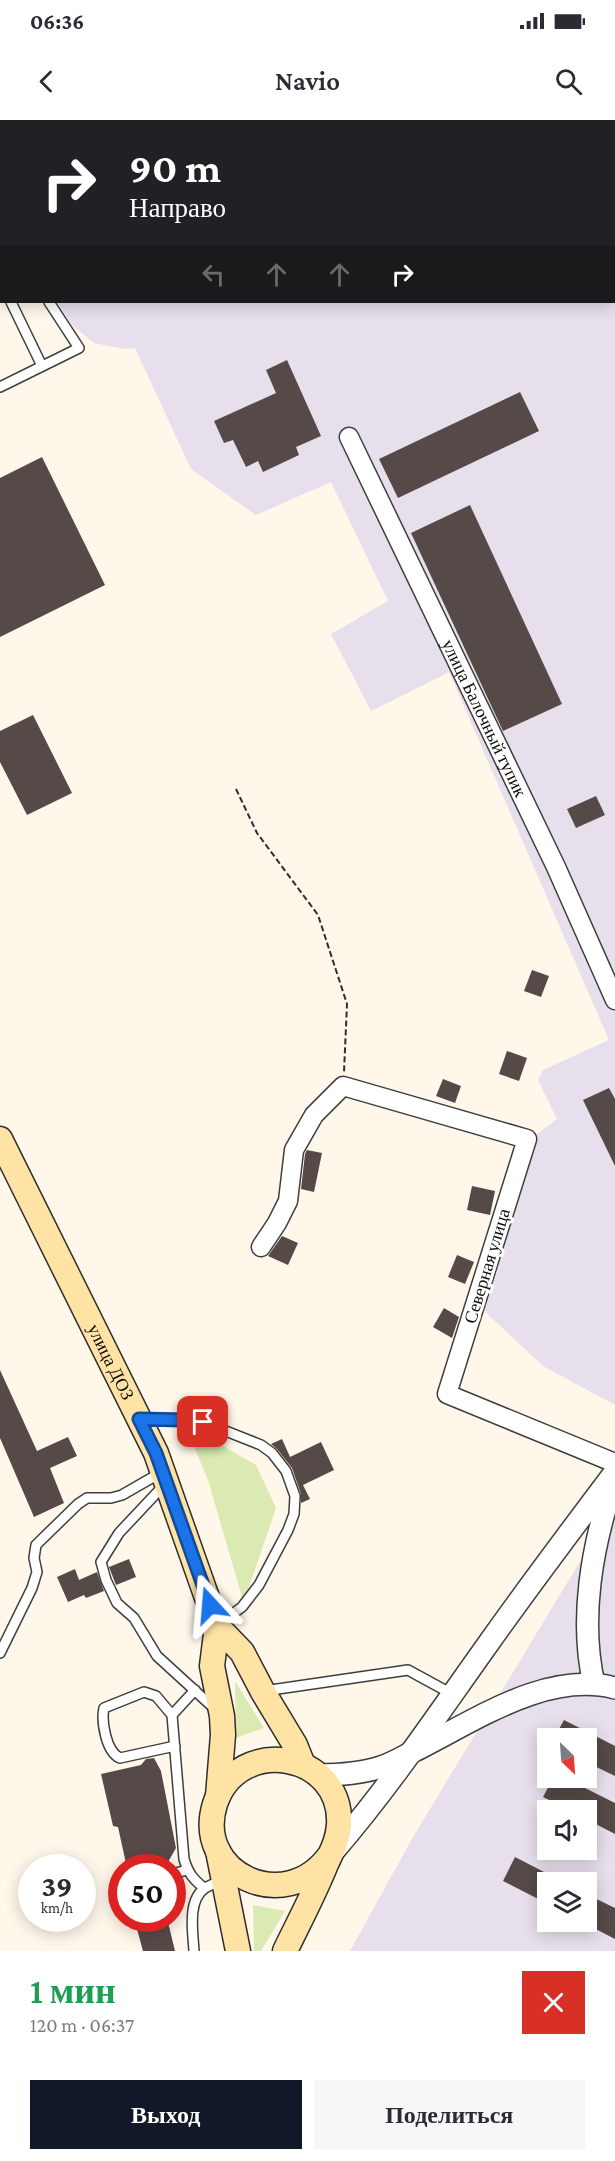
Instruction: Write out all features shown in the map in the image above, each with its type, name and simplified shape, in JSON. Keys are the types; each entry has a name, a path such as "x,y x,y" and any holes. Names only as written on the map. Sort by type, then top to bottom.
{"main road":[{"name":"улица ДОЗ","path":"0,1139 139,1419 165,1477 217,1626"},
{"path":"217,1626 242,1652 262,1692 310,1770 330,1790 338,1808 338,1837 285,1951"},
{"path":"217,1626 212,1666 222,1716 223,1735 218,1796 212,1819 217,1846 213,1884 238,1951"},
{"path":"218,1796 232,1777 251,1764 273,1759 285,1760 310,1770"},
{"path":"217,1846 223,1857 241,1875 252,1881 277,1886 308,1877 323,1865 330,1855"}],"street":[{"name":"улица Балочный тупик","path":"349,437 556,867 615,1000"},
{"name":"Северная улица","path":"343,1086 527,1138 447,1394 615,1463"},
{"path":"261,1247 288,1201 294,1150 314,1115 343,1086"},
{"path":"330,1855 358,1823 411,1753 615,1472"},
{"path":"594,1684 588,1653 589,1606 596,1548 611,1504 615,1479"},
{"path":"310,1770 347,1774 393,1762 505,1706 556,1686 594,1684 615,1688"}],"lane":[{"path":"11,303 42,366"},
{"path":"0,387 79,348 50,303"},
{"path":"139,1419 203,1422 261,1445 272,1453 286,1471 295,1496 294,1514 288,1530 259,1585 242,1607 217,1626"},
{"path":"0,1653 32,1588 37,1572 34,1558 36,1545 87,1498 111,1498 165,1477"},
{"path":"165,1477 118,1533 101,1562 106,1580 117,1603 134,1618 157,1656 222,1716"},
{"path":"262,1692 408,1670 452,1694"},
{"path":"172,1714 195,1690"},
{"path":"175,1746 120,1758 114,1755 110,1748 102,1715 104,1708 144,1692 156,1696 172,1714 175,1746 184,1859 193,1879 213,1884"},
{"path":"194,1951 193,1914 198,1895 213,1884"}],"path":[{"path":"236,789 257,833 318,915 347,1004 343,1086"}],"shaded area":[{"path":"58,303 615,303 615,1405 543,1366 482,1309 531,1139 557,1119 538,1080 543,1070 609,1040 449,672 371,711 331,634 388,601 331,482 256,515 191,469 135,348 125,349 94,343 73,326"},
{"path":"615,1504 615,1951 350,1951 413,1837"}],"green space":[{"path":"194,1429 256,1465 276,1508 247,1593 242,1597 208,1480 187,1430"},
{"path":"235,1681 264,1728 236,1738"},
{"path":"253,1905 285,1911 261,1951 254,1951"}],"building":[{"path":"287,360 321,436 296,447 299,455 263,472 258,461 246,467 233,440 224,443 214,421 276,393 266,370"},
{"path":"520,392 539,431 398,498 379,459"},
{"path":"42,457 105,585 0,637 0,478"},
{"path":"470,505 562,704 503,731 411,533"},
{"path":"33,715 72,793 27,815 0,762 0,731"},
{"path":"596,796 605,815 576,828 567,809"},
{"path":"532,970 549,976 541,997 524,991"},
{"path":"507,1051 527,1058 519,1081 499,1074"},
{"path":"443,1079 461,1086 455,1103 436,1096"},
{"path":"609,1088 615,1099 615,1166 583,1100"},
{"path":"307,1150 322,1153 314,1192 301,1189"},
{"path":"472,1186 495,1191 490,1215 467,1210"},
{"path":"282,1236 298,1243 288,1265 268,1256"},
{"path":"457,1255 474,1262 465,1284 448,1277"},
{"path":"444,1308 459,1317 452,1338 433,1327"},
{"path":"0,1370 37,1451 68,1437 77,1456 50,1468 64,1503 34,1517 0,1438"},
{"path":"282,1439 290,1457 321,1442 334,1470 303,1485 310,1499 301,1503 301,1494 292,1468 271,1444"},
{"path":"129,1559 136,1577 116,1585 109,1567"},
{"path":"75,1569 79,1580 97,1572 104,1591 86,1598 84,1595 68,1602 57,1577"},
{"path":"564,1720 580,1728 560,1728"},
{"path":"597,1737 615,1746 615,1776 597,1767"},
{"path":"154,1758 161,1771 176,1848 173,1854 124,1854 118,1827 113,1826 101,1774 141,1765 146,1759"},
{"path":"548,1788 585,1788 615,1803 615,1834 597,1825 597,1800 549,1800 543,1797"},
{"path":"515,1857 544,1872 537,1872 537,1898 503,1881"},
{"path":"597,1899 615,1908 615,1939 597,1930"},
{"path":"138,1932 170,1932 175,1951 143,1951"}],"route":[{"path":"203,1422 139,1419 156,1453 210,1605"}]}
